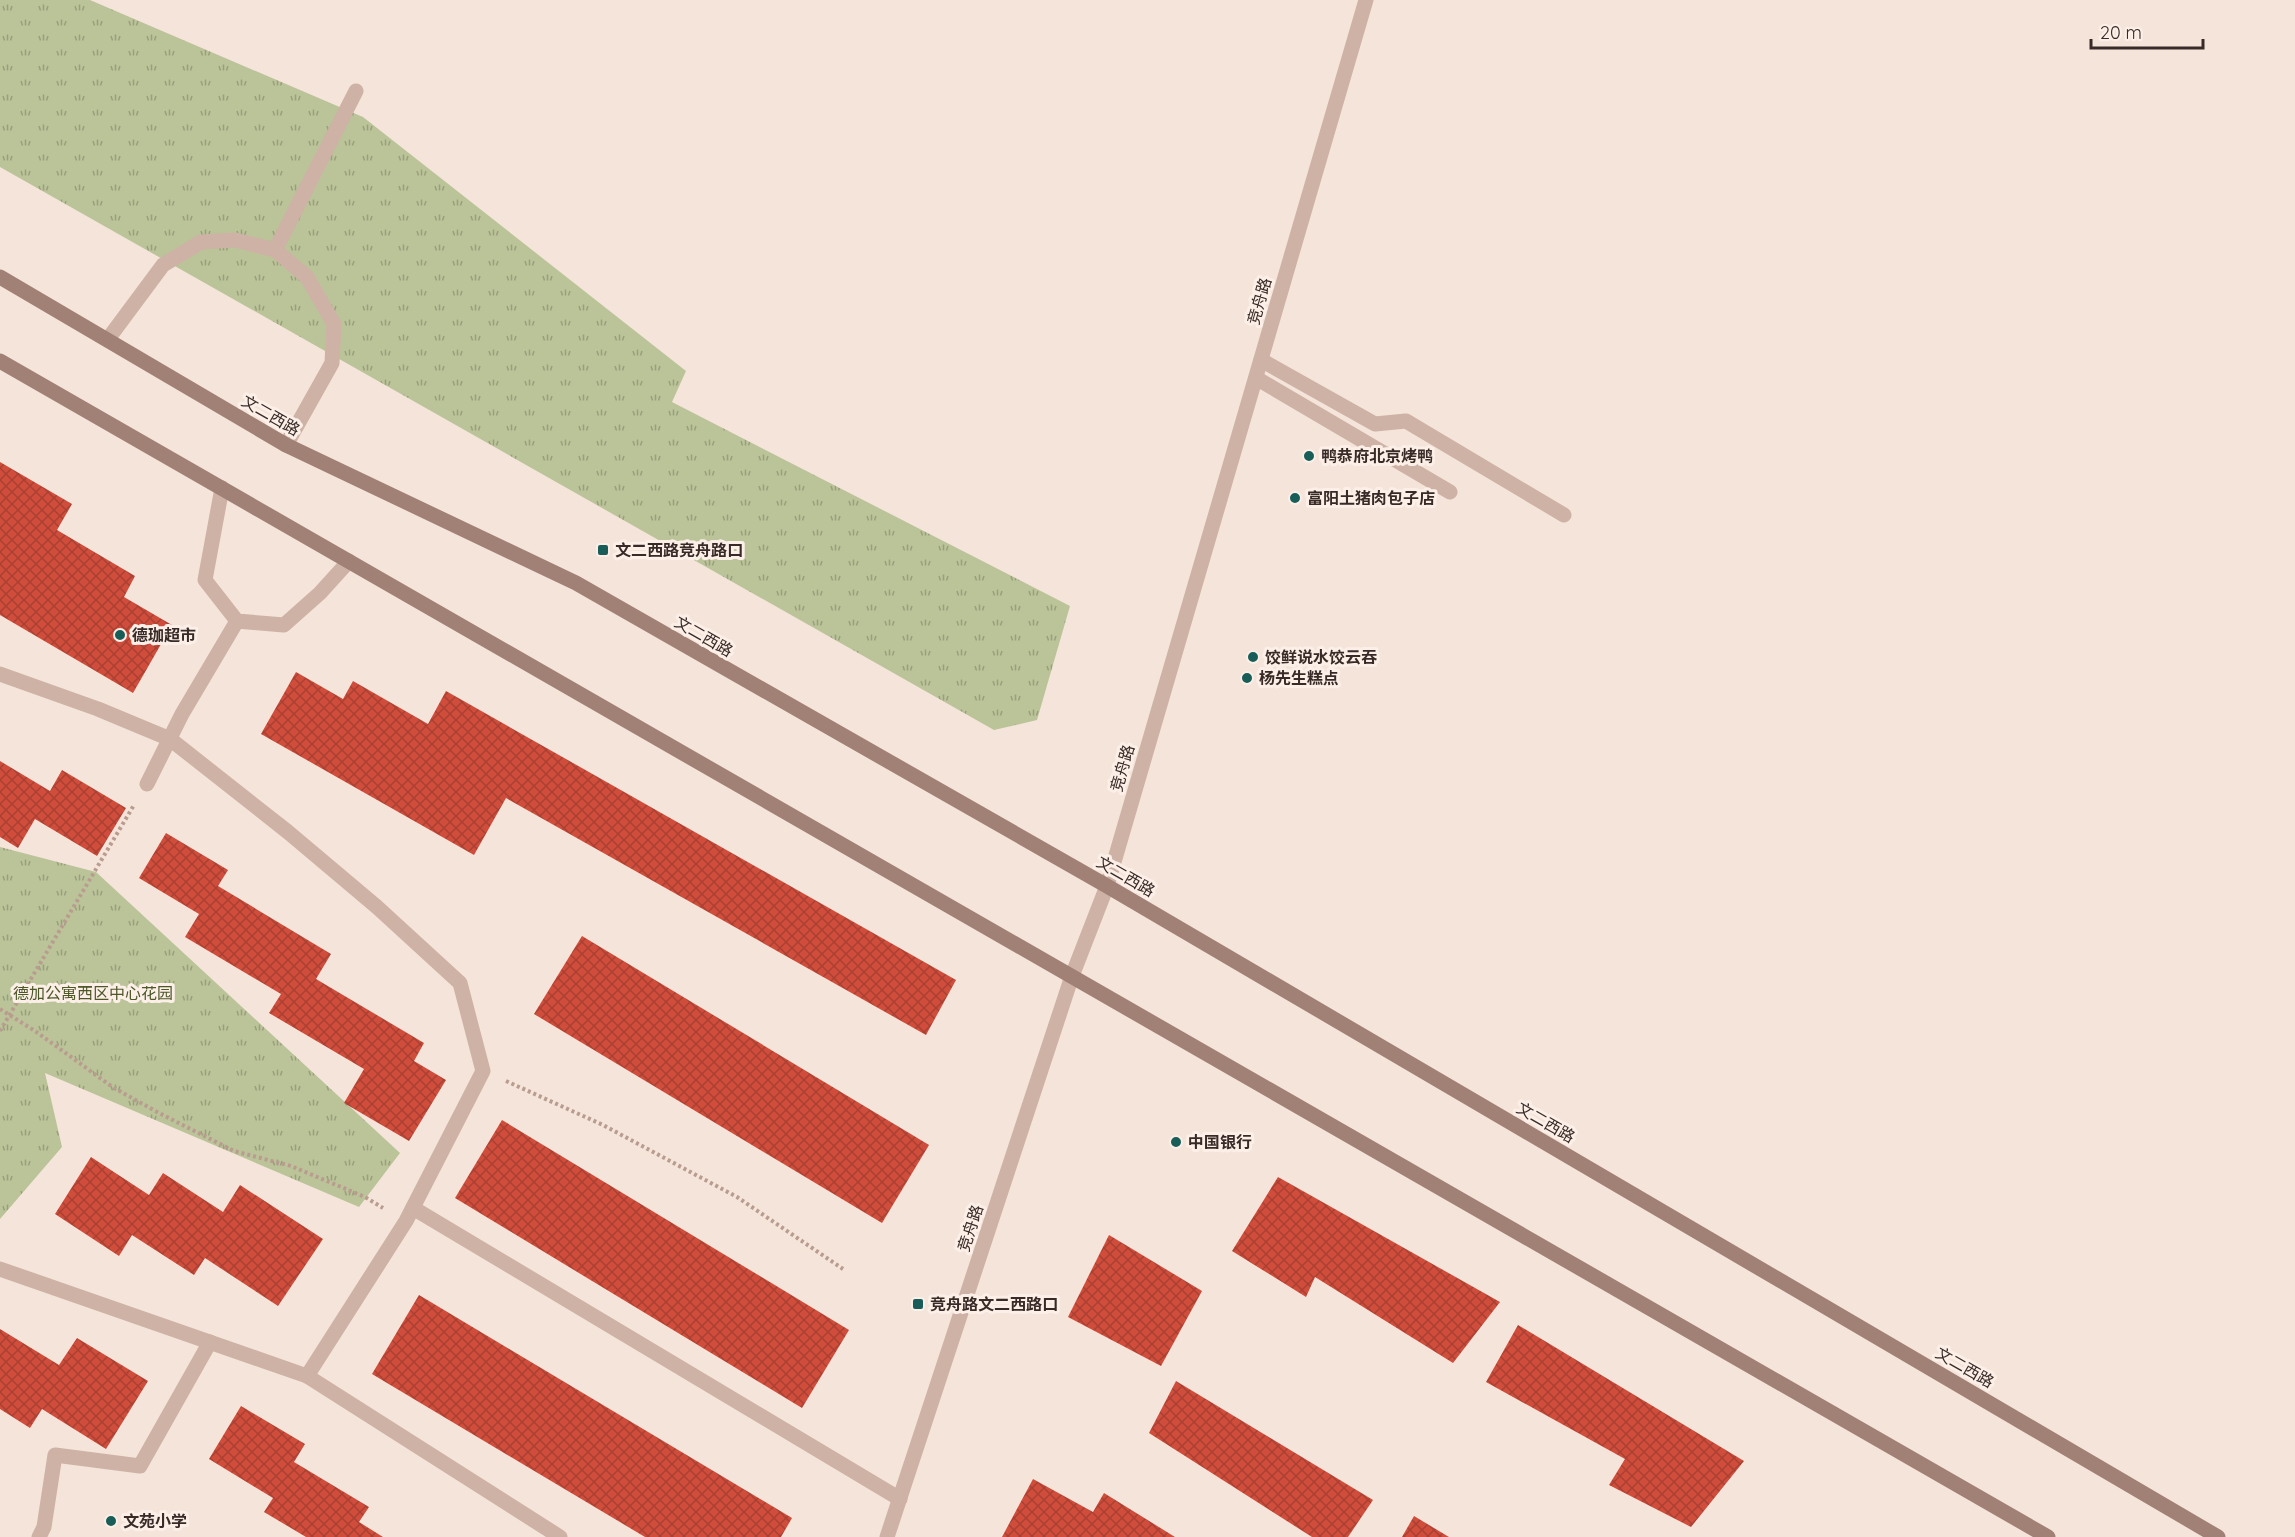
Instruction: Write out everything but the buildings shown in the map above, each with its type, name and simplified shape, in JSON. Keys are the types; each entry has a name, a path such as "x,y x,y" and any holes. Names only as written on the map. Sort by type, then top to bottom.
{"main road":[{"name":"文二西路","path":"0,278 286,445 576,583 1107,885 2218,1537"},
{"path":"0,361 2048,1537"}],"street":[{"name":"竞舟路","path":"887,1537 1072,976 1107,885 1366,0"},
{"path":"275,250 356,91"},
{"path":"108,339 163,265 201,242 235,240 275,250 308,277 334,324 332,363 286,445"},
{"path":"1261,360 1375,424 1406,421 1564,515"},
{"path":"1256,378 1450,492"},
{"path":"222,488 205,580 237,621 284,625 320,593 349,561"},
{"path":"147,784 203,678 237,621"},
{"path":"0,674 98,709 170,739 288,832 377,907 460,983 483,1071 413,1208 307,1376"},
{"path":"413,1208 900,1499"},
{"path":"0,1269 307,1376 560,1537"},
{"path":"39,1537 44,1527 55,1455 140,1466 210,1342"}],"path":[{"path":"0,1031 147,784"},
{"path":"0,1009 114,1088 234,1151 291,1166 364,1197"},
{"path":"483,1071 603,1125 737,1197 843,1269"}],"green space":[{"path":"0,0 90,0 363,117 686,371 672,402 1070,606 1037,720 994,730 0,167"},
{"name":"德加公寓西区中心花园","path":"0,847 96,872 400,1153 359,1207 45,1073 62,1147 0,1219"}],"place":[{"name":"鸭恭府北京烤鸭","path":"1309,456"},
{"name":"富阳土猪肉包子店","path":"1295,498"},
{"name":"文二西路竞舟路口","path":"603,550"},
{"name":"德珈超市","path":"120,635"},
{"name":"饺鲜说水饺云吞","path":"1253,657"},
{"name":"杨先生糕点","path":"1247,678"},
{"name":"中国银行","path":"1176,1142"},
{"name":"竞舟路文二西路口","path":"918,1304"},
{"name":"文苑小学","path":"111,1521"}]}
